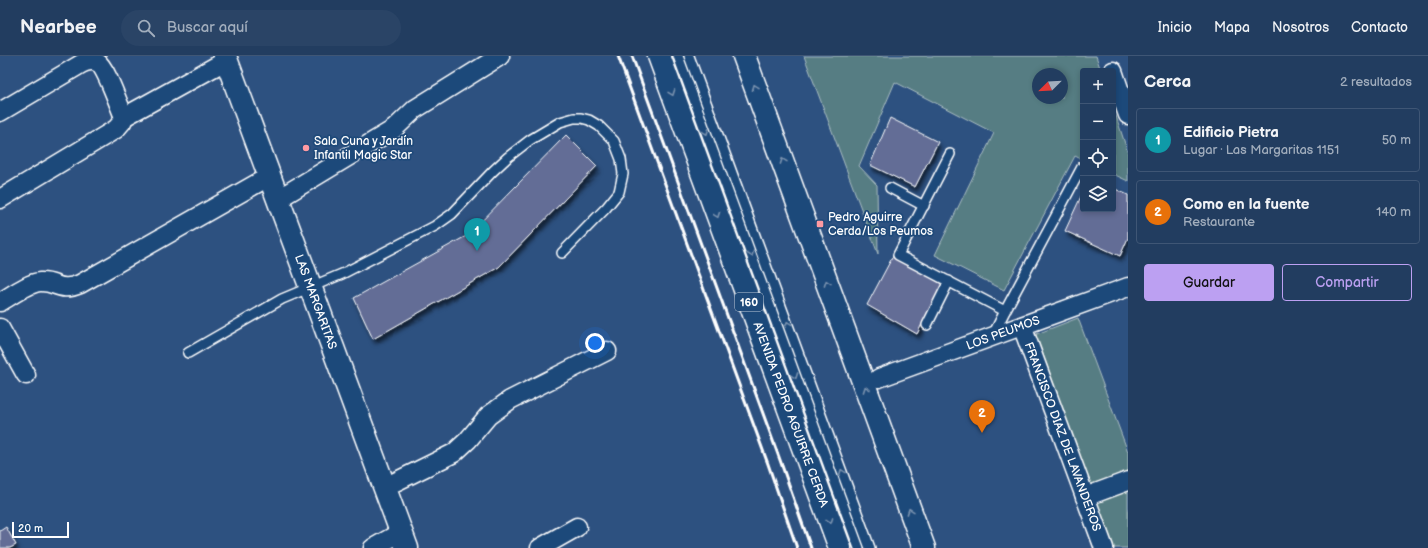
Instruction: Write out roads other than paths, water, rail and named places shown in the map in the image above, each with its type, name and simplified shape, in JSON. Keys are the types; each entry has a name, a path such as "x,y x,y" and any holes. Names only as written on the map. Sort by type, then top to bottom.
{"main road":[{"name":"AVENIDA PEDRO AGUIRRE CERDA","path":"659,56 840,548"},
{"path":"744,56 924,548"},
{"name":"LAS MARGARITAS","path":"226,58 404,540"}],"street":[{"path":"278,199 394,129 415,109 500,56"},
{"path":"1108,56 1112,68"},
{"path":"0,199 116,129 124,117 226,58"},
{"path":"0,112 81,64 92,61 97,62 104,70 124,117"},
{"path":"1116,80 1128,115"},
{"path":"0,302 38,282 47,283 62,288 75,287 270,176"},
{"name":"LOS PEUMOS","path":"879,378 1128,287"},
{"name":"FRANCISCO DIAZ DE LAVANDEROS","path":"1022,326 1104,548"},
{"path":"0,328 26,375"},
{"path":"384,487 454,453 468,440 488,416 510,400 607,351"},
{"path":"1085,497 1128,481"},
{"path":"540,548 577,527"},
{"path":"373,548 404,540"}],"lane":[{"path":"678,56 858,548"},
{"path":"689,56 870,548"},
{"path":"188,353 282,298 311,288 342,274 440,223 456,210 508,157 530,140 560,122 574,118 581,118 589,120 599,126 614,142 621,158 623,174 619,192 606,208 562,254"},
{"path":"950,154 898,255 1005,311"},
{"path":"992,337 1080,171"},
{"path":"890,188 924,206"},
{"path":"926,326 949,281"}],"railway":[{"path":"618,56 768,464 797,548"},
{"path":"632,56 811,548"}],"place":[{"name":"Sala Cuna y Jardín Infantil Magic Star","path":"306,148"},
{"name":"Pedro Aguirre Cerda/Los Peumos","path":"820,224"},
{"name":"Edificio Pietra","path":"477,251"},
{"name":"Como en la fuente","path":"982,433"}]}
